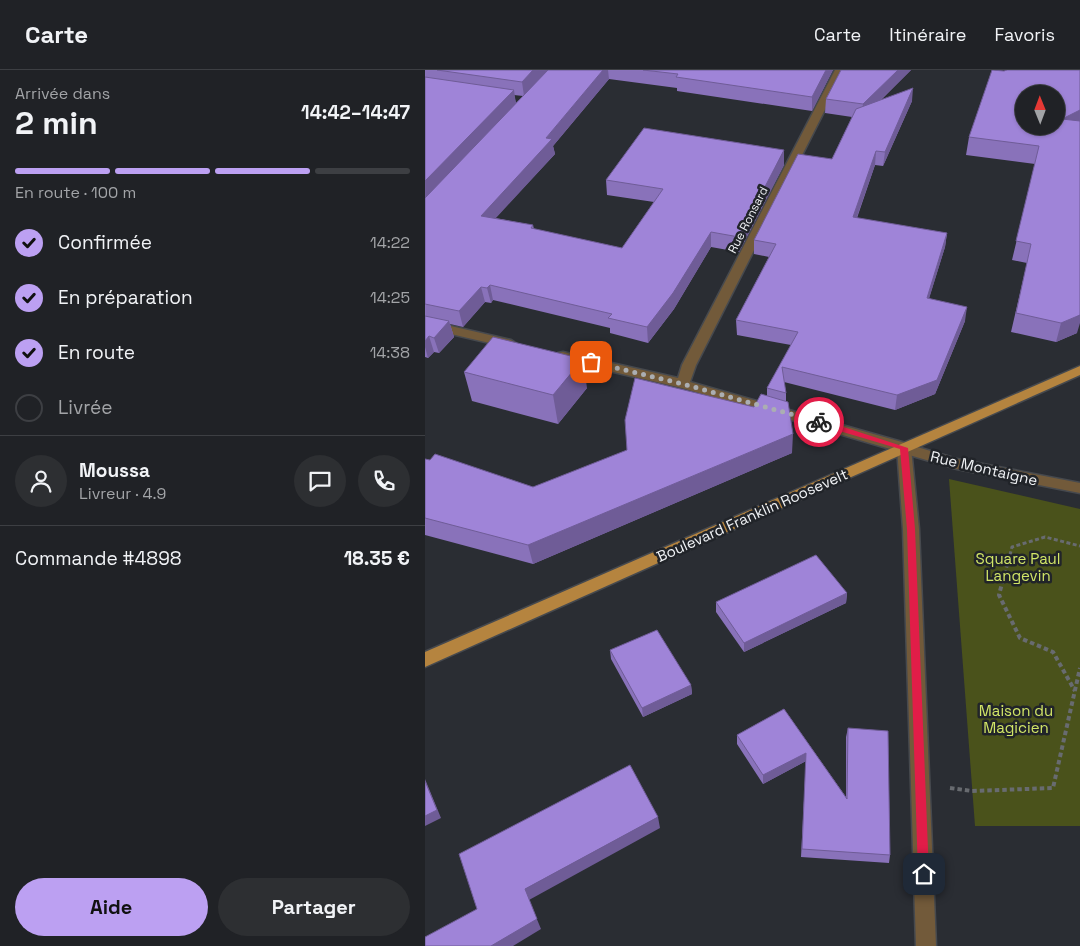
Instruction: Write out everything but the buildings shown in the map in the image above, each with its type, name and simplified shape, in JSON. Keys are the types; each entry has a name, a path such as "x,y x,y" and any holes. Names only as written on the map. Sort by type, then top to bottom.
{"main road":[{"name":"Boulevard Franklin Roosevelt","path":"425,660 1080,370"}],"street":[{"name":"Rue Ronsard","path":"683,384 689,365 840,70"},
{"path":"425,324 521,346"},
{"name":"Rue Montaigne","path":"550,353 683,384 957,464 1080,488"},
{"path":"904,448 911,523 926,946"}],"path":[{"path":"1075,691 1053,652 1020,638 999,596 1012,547 1045,537 1080,546"},
{"path":"920,785 972,790 1053,788 1080,668"}],"green space":[{"name":"Square Paul Langevin","path":"949,479 1080,509 1080,826 975,826"}],"way so far":[{"path":"591,362 683,384 819,422"}],"route":[{"path":"819,422 904,448 911,516 924,874"}],"park label":[{"name":"Maison du Magicien","path":"1016,718"}]}
